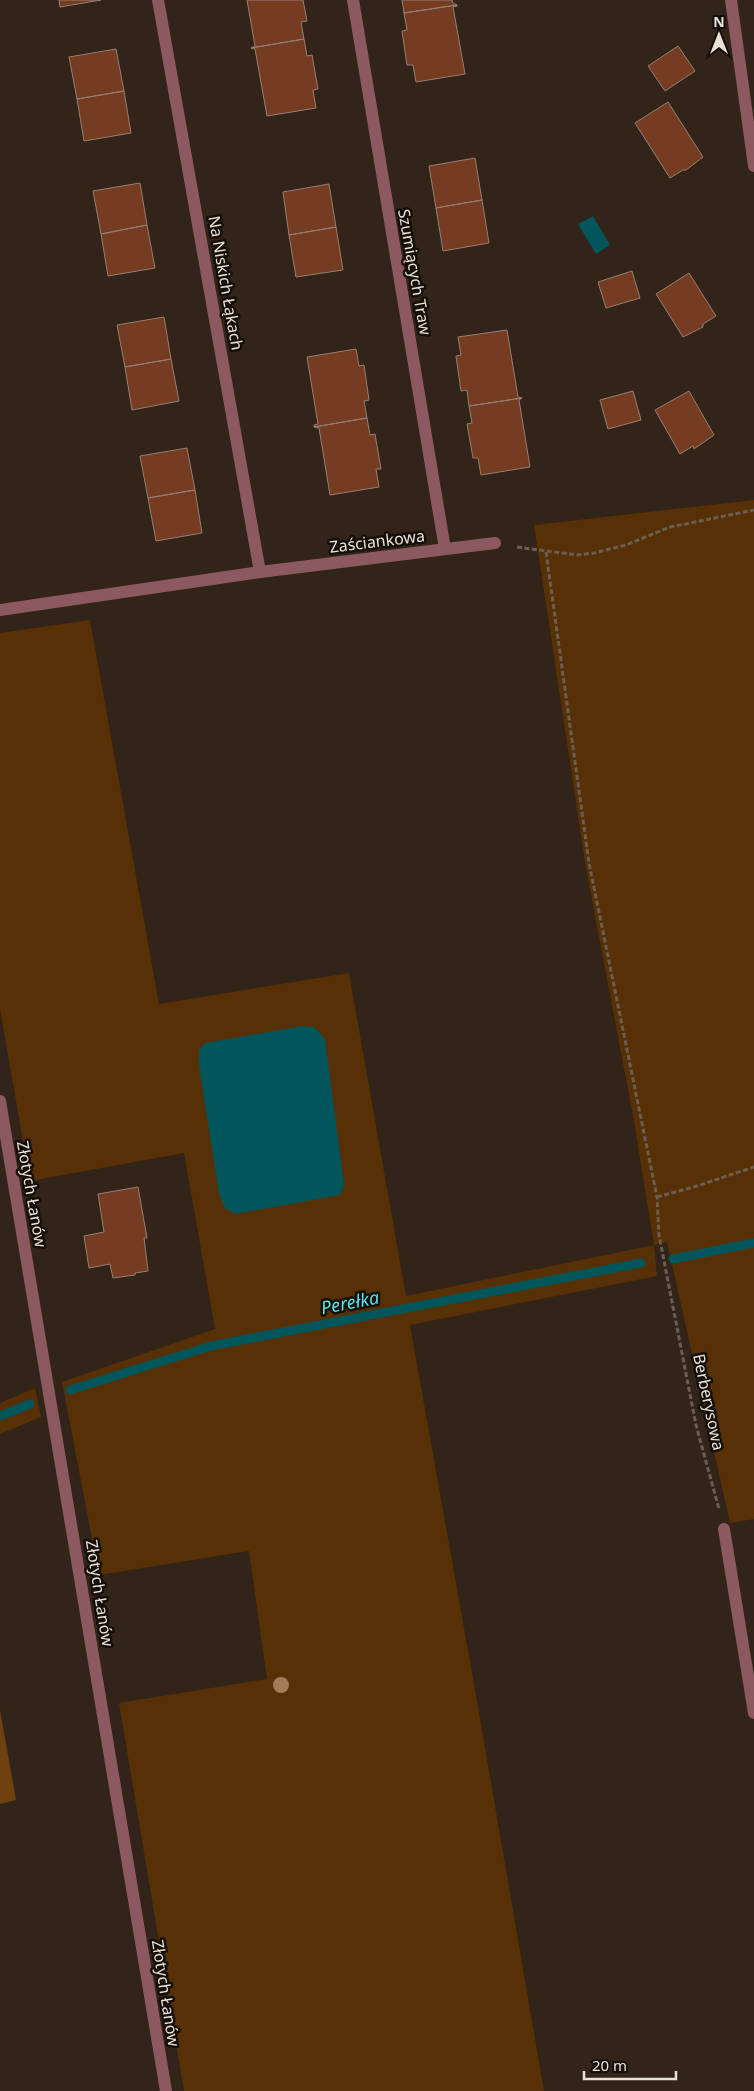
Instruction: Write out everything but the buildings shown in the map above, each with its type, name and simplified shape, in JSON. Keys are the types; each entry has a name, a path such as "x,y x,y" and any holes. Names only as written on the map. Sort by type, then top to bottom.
{"street":[{"name":"Na Niskich Łąkach","path":"158,0 260,572"},
{"name":"Szumiących Traw","path":"352,0 445,549"},
{"path":"730,0 754,166"},
{"name":"Zaściankowa","path":"0,610 260,572 494,543"},
{"name":"Złotych Łanów","path":"0,1101 166,2091"},
{"path":"724,1529 754,1714"}],"path":[{"path":"494,543 546,552 577,555 594,553 626,545 670,528 754,510"},
{"name":"Berberysowa","path":"546,552 589,863 657,1197 658,1234 696,1425 724,1529"},
{"path":"657,1197 754,1167"}],"shaded area":[{"path":"754,500 754,1519 730,1523 667,1242 654,1245 634,1121 586,868 534,525"},
{"path":"90,620 159,1004 349,973 406,1296 654,1245 657,1276 410,1325 544,2091 184,2091 119,1703 267,1679 249,1551 99,1575 62,1382 215,1329 184,1153 30,1181 0,1009 0,633"},
{"path":"35,1388 41,1417 0,1434 0,1403"},
{"path":"0,1710 16,1800 0,1804"}],"water":[{"path":"593,216 610,245 596,254 578,224"},
{"path":"303,1026 314,1027 325,1039 344,1185 340,1195 235,1214 225,1208 219,1194 199,1066 199,1050 205,1043"}],"waterway":[{"name":"Perełka","path":"673,1259 754,1243"},
{"name":"Perełka","path":"70,1390 211,1346 641,1263"},
{"name":"Perełka","path":"0,1416 30,1404"}]}
